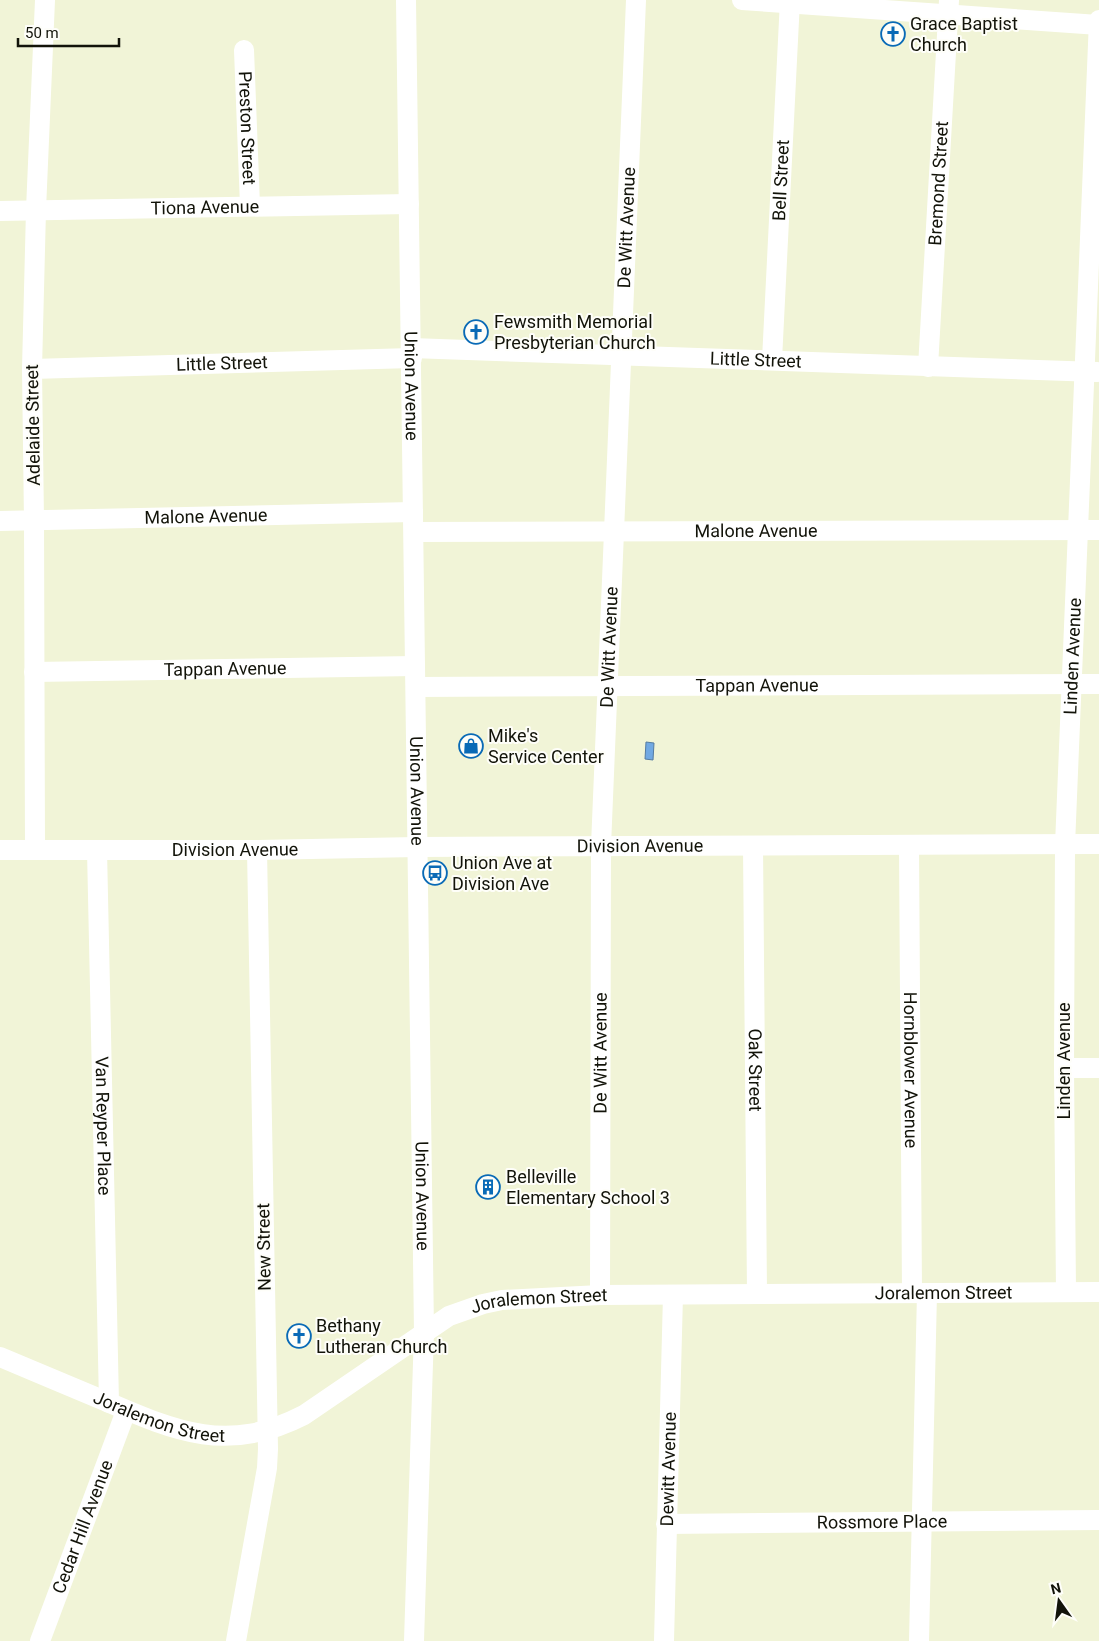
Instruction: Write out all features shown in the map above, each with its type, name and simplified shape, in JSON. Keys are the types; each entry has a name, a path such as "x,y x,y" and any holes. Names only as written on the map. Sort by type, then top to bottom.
{"street":[{"name":"Adelaide Street","path":"35,850 32,369 36,210 45,0"},
{"name":"Union Avenue","path":"406,0 424,1332 414,1641"},
{"name":"De Witt Avenue","path":"600,1295 601,846 636,0"},
{"path":"742,0 949,7 1099,25"},
{"name":"Bell Street","path":"772,360 790,2"},
{"name":"Bremond Street","path":"928,367 949,7"},
{"name":"Linden Avenue","path":"1066,1292 1065,845 1078,530 1092,372 1099,20"},
{"name":"Preston Street","path":"244,50 250,206"},
{"name":"Tiona Avenue","path":"0,211 409,204"},
{"name":"Little Street","path":"32,369 411,353 620,355 1092,372"},
{"name":"Malone Avenue","path":"0,521 413,522 613,530 1099,530"},
{"name":"Tappan Avenue","path":"34,672 415,666"},
{"name":"Tappan Avenue","path":"416,687 1099,684"},
{"name":"Division Avenue","path":"0,850 257,850 417,846 1099,844"},
{"name":"Oak Street","path":"753,846 757,1294"},
{"name":"Hornblower Avenue","path":"909,846 922,1522 919,1641"},
{"name":"Van Reyper Place","path":"97,850 117,1407"},
{"name":"New Street","path":"236,1641 266,1468 268,1431 257,850"},
{"path":"1064,1068 1099,1068"},
{"name":"Joralemon Street","path":"0,1357 117,1407 173,1428 205,1436 238,1436 268,1431 304,1415 449,1316 483,1304 502,1300 600,1295 1099,1292"},
{"name":"Dewitt Avenue","path":"664,1641 672,1295"},
{"name":"Cedar Hill Avenue","path":"40,1641 117,1407"},
{"name":"Rossmore Place","path":"666,1524 1099,1520"}],"water":[{"path":"646,742 654,743 653,760 645,759"}],"place":[{"name":"Grace Baptist Church","path":"893,34"},
{"name":"Fewsmith Memorial Presbyterian Church","path":"476,332"},
{"name":"Mike's Service Center","path":"471,746"},
{"name":"Union Ave at Division Ave","path":"435,873"},
{"name":"Belleville Elementary School 3","path":"488,1187"},
{"name":"Bethany Lutheran Church","path":"299,1336"}]}
